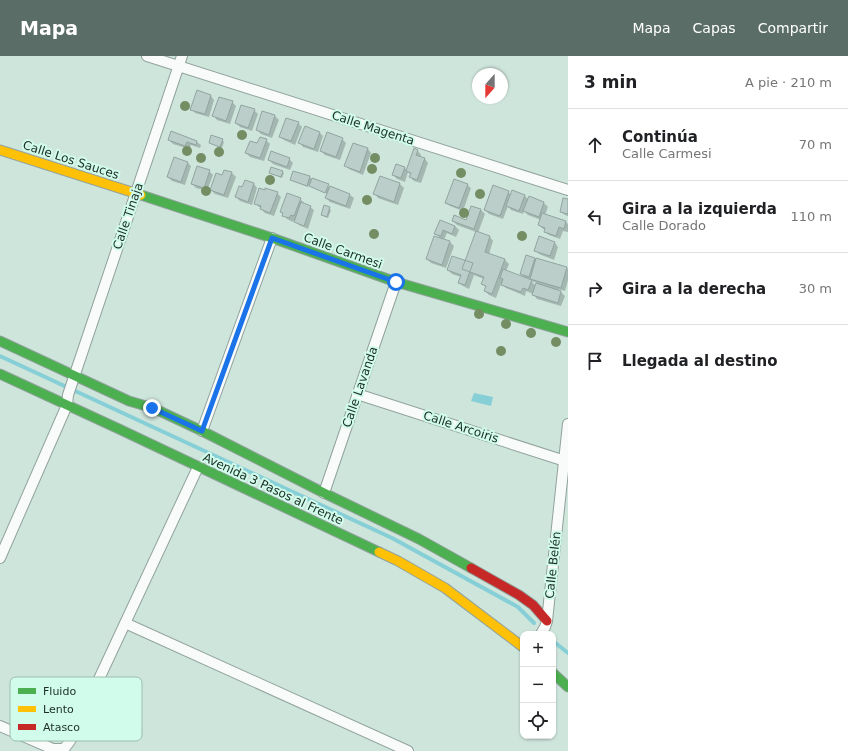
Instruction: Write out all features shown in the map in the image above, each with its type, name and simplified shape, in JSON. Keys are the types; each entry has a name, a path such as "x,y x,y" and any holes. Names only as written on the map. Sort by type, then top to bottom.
{"street":[{"name":"Calle Magenta","path":"147,56 568,190"},
{"name":"Calle Tinaja","path":"0,558 68,400 73,378 182,56"},
{"name":"Calle Los Sauces","path":"0,150 136,193"},
{"name":"Calle Carmesi","path":"136,193 272,238 396,282 568,332"},
{"path":"202,431 272,238"},
{"name":"Calle Lavanda","path":"324,493 396,282"},
{"path":"0,341 73,378 129,401 152,408 202,431 419,539 519,595 533,605 547,621"},
{"name":"Avenida 3 Pasos al Frente","path":"0,374 68,400 198,468 398,561 445,588 520,646"},
{"name":"Calle Arcoiris","path":"357,394 564,461"},
{"name":"Calle Belén","path":"543,631 547,621 568,424"},
{"path":"100,677 198,468"},
{"path":"125,624 408,751"},
{"path":"556,677 568,687"},
{"path":"0,726 10,730"},
{"path":"35,741 53,749 63,750 70,741"}],"water":[{"path":"474,393 493,397 491,406 471,401"}],"building":[{"path":"197,90 211,95 205,114 190,110"},
{"path":"219,97 233,101 226,121 212,116"},
{"path":"241,105 255,109 248,128 235,123"},
{"path":"262,111 275,115 269,135 256,130"},
{"path":"286,118 299,122 291,141 279,137"},
{"path":"305,126 320,132 314,149 298,143"},
{"path":"171,131 197,141 196,145 187,142 185,146 168,140"},
{"path":"327,132 343,138 336,157 320,151"},
{"path":"211,135 223,139 220,147 209,143"},
{"path":"260,137 267,139 260,158 245,153 250,141 257,143"},
{"path":"353,143 368,148 360,172 344,166"},
{"path":"414,148 418,150 416,155 425,158 417,180 409,177 411,173 406,171"},
{"path":"271,151 290,158 287,167 268,160"},
{"path":"174,157 188,162 181,182 167,177"},
{"path":"396,164 405,167 401,178 392,175"},
{"path":"197,166 210,170 204,188 191,184"},
{"path":"271,167 283,171 281,177 269,173"},
{"path":"224,170 232,172 224,195 210,190 216,173 222,175"},
{"path":"293,171 310,176 307,186 290,180"},
{"path":"380,176 400,183 394,202 373,194"},
{"path":"312,178 329,184 325,193 309,186"},
{"path":"454,179 468,184 459,208 445,203"},
{"path":"245,180 254,183 248,202 235,197 239,186 242,187"},
{"path":"493,185 509,191 500,216 484,210"},
{"path":"330,186 350,194 346,206 325,198"},
{"path":"259,188 265,190 265,188 278,192 270,213 260,209 261,206 254,204"},
{"path":"512,190 525,195 519,211 506,206"},
{"path":"287,193 301,198 294,216 291,215 289,218 282,216 283,213 280,212"},
{"path":"529,196 544,202 539,217 523,211"},
{"path":"563,198 568,199 568,214 560,212"},
{"path":"301,202 311,206 304,226 294,222"},
{"path":"324,205 330,207 327,217 321,215"},
{"path":"471,206 481,209 474,229 452,221 454,215 466,220"},
{"path":"542,213 566,221 564,229 559,227 556,236 544,232 545,228 538,225"},
{"path":"440,220 455,226 452,234 443,230 441,236 434,234"},
{"path":"476,231 490,236 485,252 505,259 492,294 484,291 486,286 481,284 484,277 462,269"},
{"path":"434,236 450,241 442,265 426,259"},
{"path":"539,236 555,242 550,256 534,251"},
{"path":"526,255 535,258 529,277 520,274"},
{"path":"452,256 473,263 465,285 458,283 461,275 447,270"},
{"path":"536,258 567,267 561,288 530,279"},
{"path":"503,269 532,280 528,290 523,288 521,292 501,285 503,279 500,278"},
{"path":"536,283 561,291 558,303 532,295"}],"waterway":[{"path":"0,356 392,538 518,607 534,623"},
{"path":"556,643 568,653"}],"traffic: fast":[{"path":"141,195 272,238 396,282 568,332"},
{"path":"0,341 129,401 153,408 202,431 419,539 471,568"},
{"path":"0,374 379,552"},
{"path":"556,676 568,687"}],"traffic: slow":[{"path":"0,150 141,195"},
{"path":"379,552 445,588 520,645"}],"traffic: jam":[{"path":"471,568 519,595 533,605 547,621"}],"route":[{"path":"152,408 202,431 272,238 396,282"}]}
